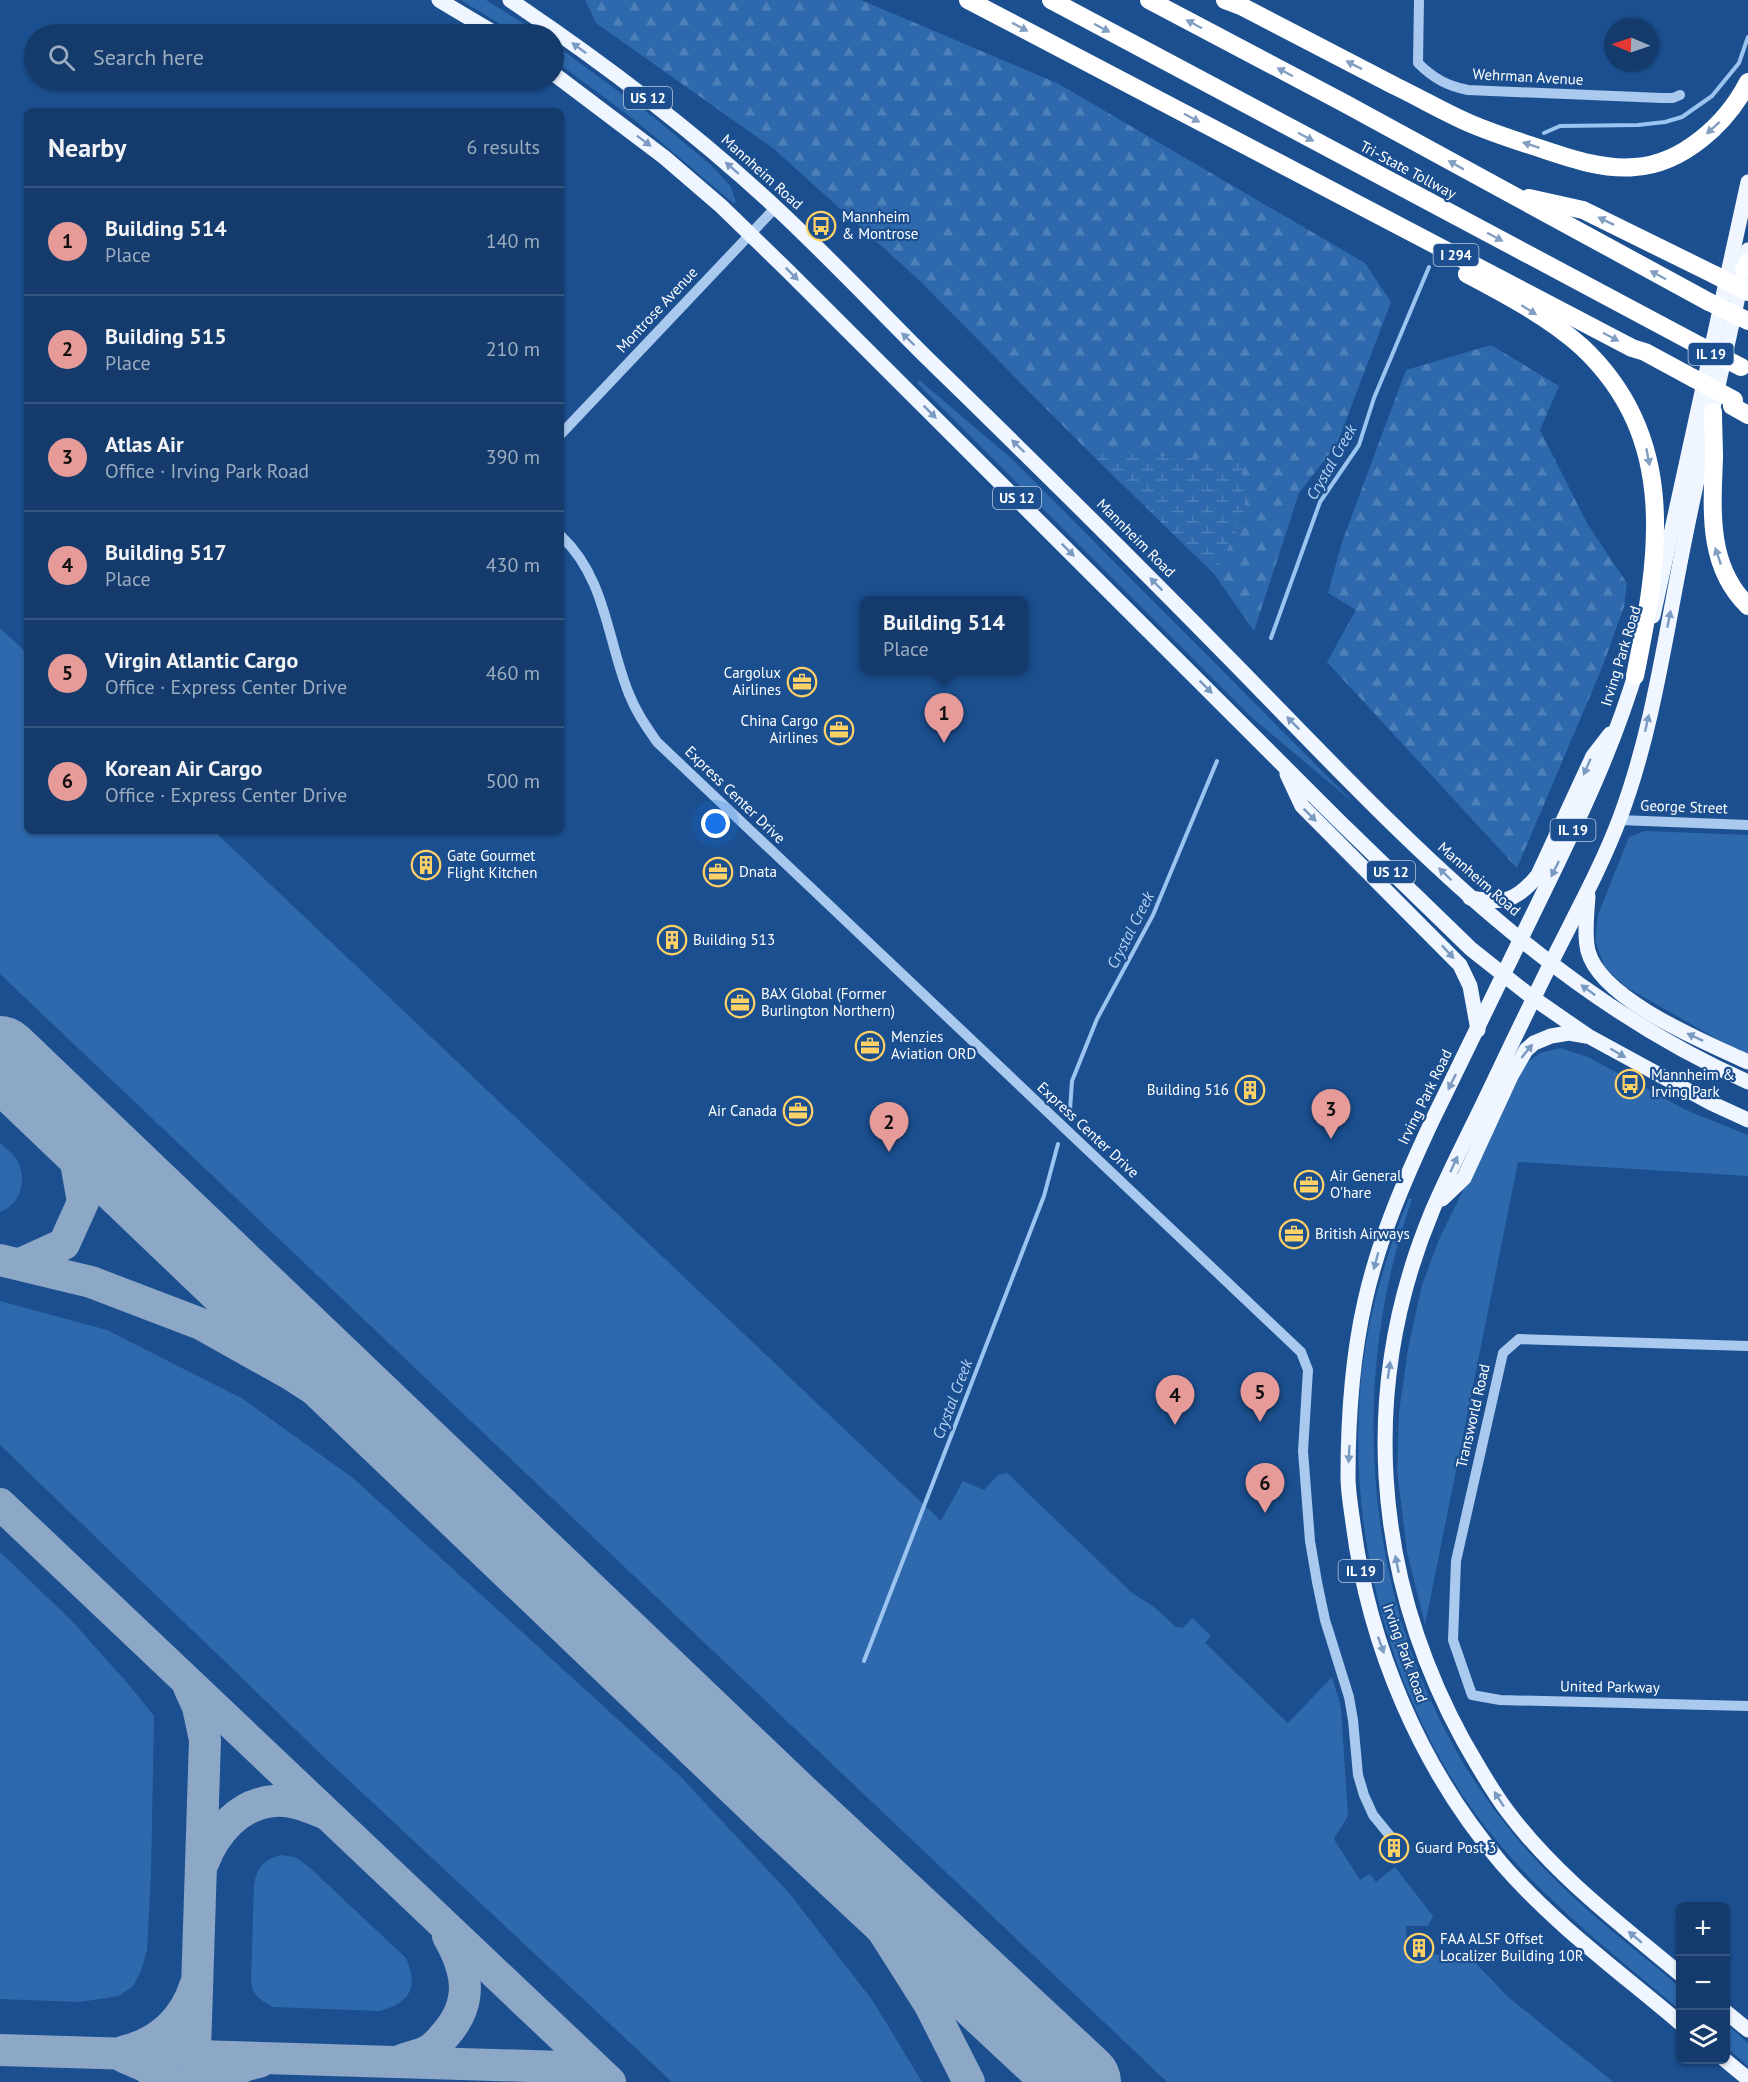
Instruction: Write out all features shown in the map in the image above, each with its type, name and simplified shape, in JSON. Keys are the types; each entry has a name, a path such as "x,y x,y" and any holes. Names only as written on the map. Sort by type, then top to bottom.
{"highway":[{"name":"I 294","path":"968,0 1279,165 1465,259 1632,348 1646,352 1740,407"},
{"name":"Tri-State Tollway","path":"1051,0 1744,369"},
{"name":"Tri-State Tollway","path":"1149,0 1748,321"},
{"path":"1225,0 1241,6 1467,122 1584,162 1634,167 1655,163 1682,151 1700,140 1725,117 1740,99 1748,82"},
{"path":"1279,165 1304,185 1477,279 1558,328 1582,348 1608,376 1628,406 1645,444 1655,496 1654,560 1646,623 1635,676"},
{"path":"1507,193 1583,210 1748,292"},
{"path":"1713,412 1714,544 1720,564 1740,598 1748,606"}],"main road":[{"path":"439,0 479,24"},
{"name":"Mannheim Road","path":"510,0 544,24"},
{"name":"Mannheim Road","path":"564,38 647,97 776,207 1054,481 1387,819 1469,898 1551,963 1613,1008 1664,1040 1748,1082"},
{"name":"US 12","path":"564,82 664,157 750,233 1427,907 1504,976 1587,1036 1711,1103 1748,1120"},
{"name":"Irving Park Road","path":"1676,2020 1530,1893 1472,1825 1436,1769 1412,1724 1374,1628 1362,1581 1348,1479 1352,1393 1358,1339 1365,1298 1381,1242 1433,1121 1579,819 1621,720 1658,598 1748,182"},
{"name":"Irving Park Road","path":"1676,1971 1573,1883 1508,1813 1476,1764 1443,1704 1418,1639 1402,1586 1393,1544 1386,1488 1384,1438 1387,1382 1393,1338 1404,1288 1434,1208 1533,999 1589,889 1620,820 1640,758 1686,532 1748,250"},
{"path":"1469,898 1491,902 1503,901 1514,898 1528,887 1538,875 1593,756 1621,720"},
{"path":"1283,764 1302,806 1460,965 1470,986 1478,1029"},
{"path":"1589,889 1586,928 1588,951 1597,971 1608,983 1627,998 1687,1034 1748,1062"},
{"path":"1434,1208 1464,1178 1511,1076 1526,1050 1534,1043 1551,1036 1569,1034 1587,1036"},
{"path":"1730,2016 1748,2030"},
{"path":"1730,2064 1748,2079"}],"street":[{"name":"Wehrman Avenue","path":"1419,0 1418,63 1442,82 1468,90 1662,98 1673,98 1680,95"},
{"name":"Montrose Avenue","path":"564,431 776,207"},
{"name":"Express Center Drive","path":"564,539 586,565 597,588 629,694 641,719 657,741 1300,1352 1308,1370 1303,1452 1310,1541 1317,1582 1325,1620 1349,1697 1358,1775 1373,1815 1391,1837"},
{"name":"George Street","path":"1620,820 1748,825"},
{"name":"Transworld Road","path":"1472,1695 1453,1640 1456,1561 1503,1353 1519,1339 1748,1346"},
{"name":"United Parkway","path":"1472,1695 1500,1700 1748,1706"}],"green space":[{"path":"461,0 486,0 524,24 500,24"},
{"path":"585,0 861,0 1057,83 1365,263 1391,302 1337,444 1299,493 1254,631 1214,574 1246,513 1240,461 1088,451 920,281 774,149 596,23"},
{"path":"564,51 652,116 711,165 731,187 736,202 733,203 636,121 564,67"},
{"path":"1491,345 1559,386 1540,430 1588,525 1627,583 1624,607 1601,670 1517,868 1327,662 1356,610 1328,593 1342,542 1406,370"},
{"path":"919,380 1011,458 1355,804 1250,716 917,383"},
{"path":"1088,451 1241,461 1246,513 1214,574"},
{"path":"0,628 24,650 24,834 217,834 941,1521 963,1481 984,1490 998,1475 1007,1473 1132,1593 1153,1606 1176,1627 1183,1628 1192,1618 1211,1636 1205,1643 1288,1723 1332,1677 1341,1707 1348,1816 1334,1839 1360,1880 1370,1874 1376,1882 1395,1867 1433,1916 1428,1926 1406,1926 1407,1953 1470,1957 1507,1996 1613,2082 1167,2082 0,974"},
{"path":"1645,831 1748,835 1748,1055 1626,987 1605,968 1595,940 1598,915 1629,837"},
{"path":"1560,1048 1588,1057 1686,1110 1748,1135 1748,1176 1518,1162 1425,1625 1407,1552 1397,1471 1399,1412 1408,1349 1422,1285 1440,1237 1497,1122 1519,1068 1540,1053"},
{"path":"0,1143 17,1160 22,1183 18,1197 0,1212"},
{"path":"1409,1198 1412,1199 1389,1281 1376,1365 1374,1450 1382,1535 1400,1617 1429,1697 1469,1772 1519,1841 1556,1881 1676,1984 1676,2007 1564,1911 1501,1846 1461,1793 1427,1734 1400,1670 1379,1604 1365,1535 1359,1466 1360,1398 1368,1332 1390,1248"},
{"path":"0,1301 107,1330 243,1399 353,1478 680,1776 789,1893 873,2001 922,2082 672,2082 327,1760 0,1445"},
{"path":"0,1552 71,1620 154,1716 147,1950 141,1971 133,1986 119,1996 80,2002 0,1999"},
{"path":"281,1855 295,1857 308,1866 406,1958 412,1977 411,1985 405,1998 399,2003 380,2011 273,2007 256,1995 251,1982 254,1884 262,1865 269,1859"},
{"path":"1730,2027 1748,2043 1748,2066 1730,2050"}],"waterway":[{"name":"Crystal Creek","path":"1544,133 1560,126 1638,125 1665,122 1682,117 1712,96 1739,63 1748,37"},
{"name":"Crystal Creek","path":"1271,638 1320,502 1359,445 1374,398 1429,267"},
{"name":"Crystal Creek","path":"1070,1110 1072,1081 1097,1019 1153,915 1217,761"},
{"name":"Crystal Creek","path":"864,1661 1044,1196 1058,1144"}],"taxiway":[{"path":"20,1264 64,1244 83,1202 74,1151 59,1124 31,1085"},
{"path":"0,1260 91,1282 201,1324 292,1375 377,1430 450,1484"},
{"path":"0,1504 610,2082"},
{"path":"189,1687 198,1707 205,1740 194,2082"},
{"path":"203,1863 214,1841 230,1822 239,1814 261,1803 286,1801 324,1813"},
{"path":"787,1808 859,1893 930,2005 969,2082"},
{"path":"402,2060 433,2048 461,2011 465,1986 463,1974 448,1936"},
{"path":"125,2051 149,2042 169,2028 185,2009 195,1986"},
{"path":"0,2050 563,2067 602,2080"},
{"path":"124,2057 145,2066 166,2082"},
{"path":"217,2082 237,2069 259,2062"}],"runway":[{"path":"0,1056 787,1808 1081,2082"}],"place":[{"name":"Mannheim & Montrose","path":"821,226"},
{"name":"Cargolux Airlines","path":"802,682"},
{"name":"China Cargo Airlines","path":"839,730"},
{"name":"Building 514","path":"944,743"},
{"name":"Gate Gourmet Flight Kitchen","path":"426,865"},
{"name":"Dnata","path":"718,872"},
{"name":"Building 513","path":"672,940"},
{"name":"BAX Global (Former Burlington Northern)","path":"740,1003"},
{"name":"Menzies Aviation ORD","path":"870,1046"},
{"name":"Mannheim & Irving Park","path":"1630,1084"},
{"name":"Building 516","path":"1250,1090"},
{"name":"Air Canada","path":"798,1111"},
{"name":"Atlas Air","path":"1331,1139"},
{"name":"Building 515","path":"889,1152"},
{"name":"Air General O'hare","path":"1309,1185"},
{"name":"British Airways","path":"1294,1234"},
{"name":"Virgin Atlantic Cargo","path":"1260,1422"},
{"name":"Building 517","path":"1175,1425"},
{"name":"Korean Air Cargo","path":"1265,1513"},
{"name":"Guard Post 3","path":"1394,1848"},
{"name":"FAA ALSF Offset Localizer Building 10R","path":"1419,1948"}]}
